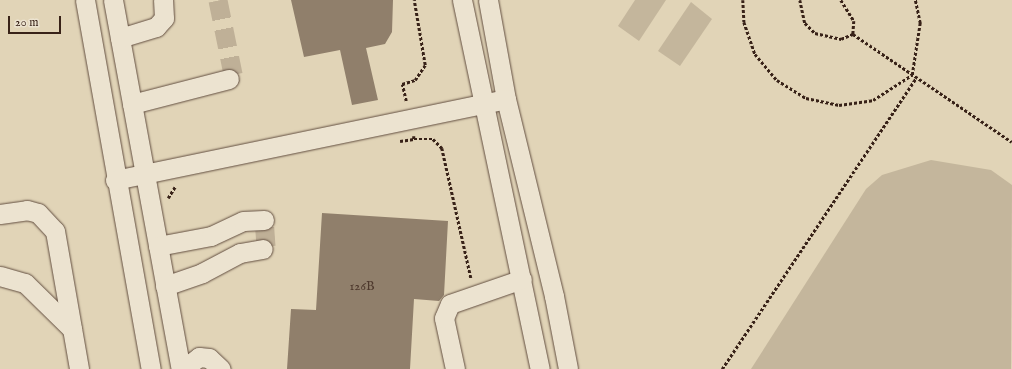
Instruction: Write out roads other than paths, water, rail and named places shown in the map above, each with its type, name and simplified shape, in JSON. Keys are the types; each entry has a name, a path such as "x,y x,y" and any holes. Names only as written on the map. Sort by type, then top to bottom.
{"street":[{"path":"85,0 115,180 151,369"},
{"path":"113,0 165,286 182,369 198,357 209,358 221,369"},
{"path":"120,38 156,27 164,18 163,0"},
{"path":"462,0 540,369"},
{"path":"488,0 506,99 554,296 568,369"},
{"path":"132,104 229,79"},
{"path":"115,180 506,99"},
{"path":"0,214 26,210 38,214 55,231 79,369"},
{"path":"158,246 211,236 242,221 264,220"},
{"path":"165,286 202,273 240,253 263,249"},
{"path":"0,276 25,283 72,329"},
{"path":"455,369 446,311 457,300 522,279"}],"tunnel":[{"path":"218,0 233,74 229,79"},
{"path":"263,249 266,246 264,220"}]}
